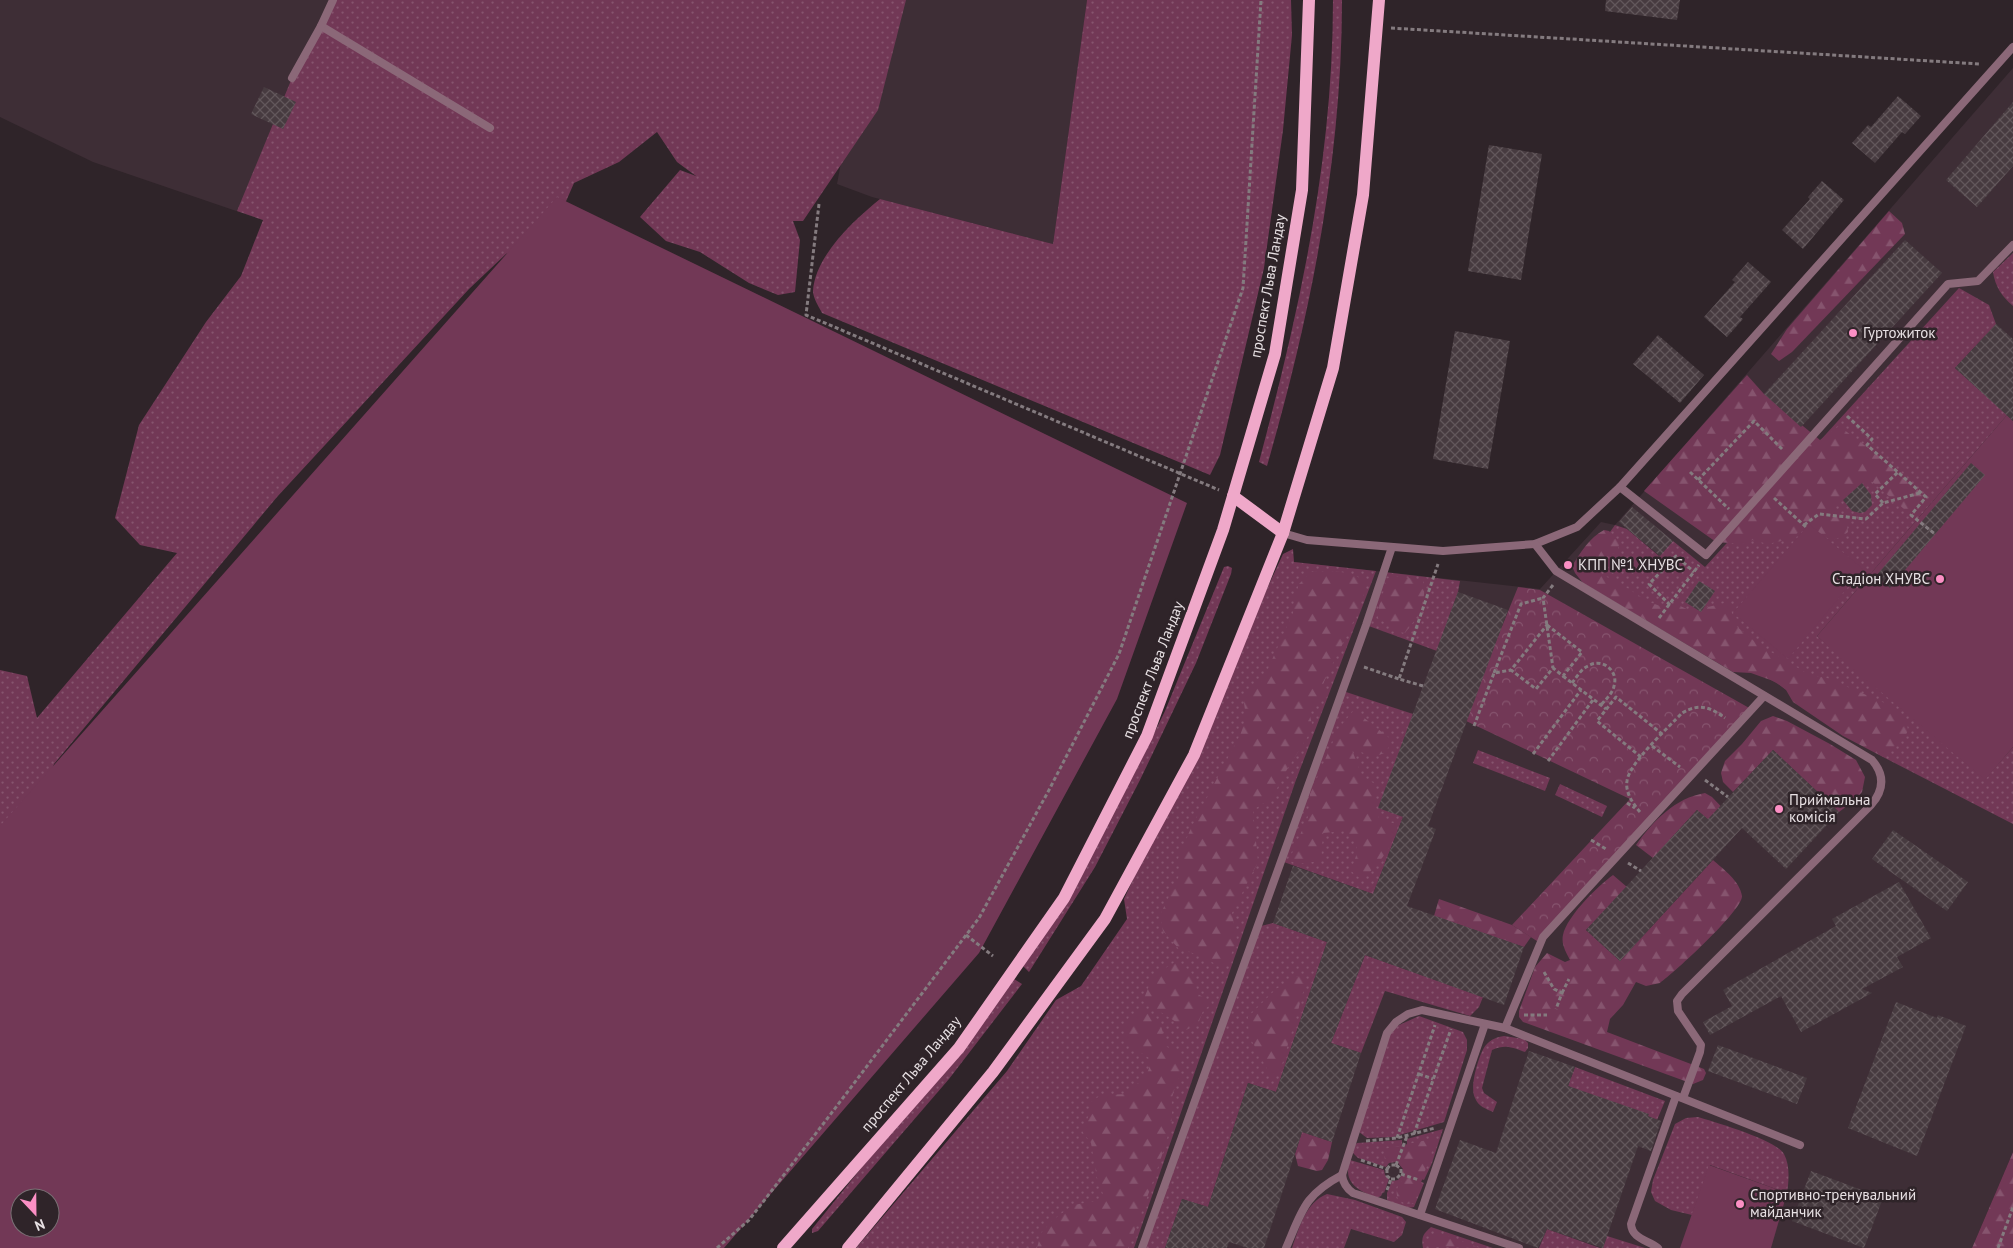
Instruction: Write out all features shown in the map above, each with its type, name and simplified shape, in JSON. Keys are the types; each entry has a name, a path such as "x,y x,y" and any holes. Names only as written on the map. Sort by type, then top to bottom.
{"main road":[{"name":"проспект Льва Ландау","path":"783,1248 959,1048 1064,898 1147,736 1220,540 1275,354 1302,190 1309,0"},
{"path":"848,1248 993,1072 1105,919 1194,755 1283,533 1333,368 1363,196 1379,0"},
{"path":"1233,496 1283,533"}],"lane":[{"path":"292,78 333,0"},
{"path":"321,26 490,128"},
{"path":"1283,533 1307,540 1443,551 1535,544 1577,526 1620,487 2013,47"},
{"path":"1620,487 1706,554 1948,284 1978,280 2013,244"},
{"path":"1535,544 1556,572 1872,760 1881,774 1881,791 1871,805 1677,1001 1678,1011 1701,1045 1700,1052 1679,1097 1631,1224 1632,1231 1637,1236 1658,1248"},
{"path":"1142,1248 1380,587 1392,547"},
{"path":"1505,1028 1543,937 1764,696"},
{"path":"1519,1248 1353,1193 1345,1186 1342,1175 1387,1033 1396,1022 1408,1014 1422,1010 1505,1028 1800,1145"},
{"path":"1420,1215 1485,1024"},
{"path":"1286,1248 1305,1204 1321,1187 1342,1175"}],"path":[{"path":"717,1248 749,1220 979,918 1045,799 1119,654 1243,288 1261,0"},
{"path":"1376,27 1997,65"},
{"path":"819,204 806,315 1233,496"},
{"path":"1838,407 1872,439 1867,445 1926,497 1911,515 1935,534"},
{"path":"1698,480 1754,421 1792,458"},
{"path":"1690,472 1739,518"},
{"path":"1884,503 1875,494 1898,472"},
{"path":"1765,489 1805,526 1819,514 1866,520 1884,503 1920,493"},
{"path":"1399,679 1443,551"},
{"path":"1652,629 1706,554"},
{"path":"1670,605 1649,584 1676,556 1694,572"},
{"path":"1474,726 1521,604 1543,598 1561,574"},
{"path":"1543,598 1553,668 1606,710"},
{"path":"1494,673 1511,670 1547,625"},
{"path":"1547,625 1582,652 1563,676"},
{"path":"1572,683 1586,666 1600,663 1607,666 1614,675 1614,689 1601,705"},
{"path":"1352,664 1423,686"},
{"path":"1511,670 1536,690 1553,668"},
{"path":"1533,754 1581,690"},
{"path":"1641,757 1597,721 1616,697 1662,734"},
{"path":"1548,761 1593,700"},
{"path":"1638,810 1629,795 1627,782 1631,768 1682,713 1693,706 1706,708 1718,712 1736,726"},
{"path":"1652,746 1728,797"},
{"path":"1627,803 1649,820"},
{"path":"966,935 993,956"},
{"path":"1535,956 1554,989 1562,993"},
{"path":"1556,1009 1569,979"},
{"path":"1397,1138 1439,1013"},
{"path":"1511,1015 1547,1015"},
{"path":"1414,1134 1455,1016"},
{"path":"1418,1074 1433,1079"},
{"path":"1352,1142 1397,1138 1452,1123"},
{"path":"1396,1165 1407,1136"},
{"path":"1348,1156 1387,1169"},
{"path":"1390,1165 1396,1165 1401,1171 1400,1176 1396,1179 1389,1178 1386,1174 1387,1169 1390,1165"},
{"path":"1998,1248 2013,1207"}],"shaded area":[{"path":"0,0 570,0 441,281 93,162 0,117"},
{"path":"871,0 1087,0 1053,244 872,197 837,184"},
{"path":"2013,68 2013,1152 1972,1248 991,1248 1176,855 1294,562 1540,589 1601,522 1615,525"}],"green space":[{"path":"331,0 906,0 878,110 803,221 793,221 800,240 795,292 778,295 749,283 700,252 666,241 640,217 680,170 696,176 677,162 657,132 619,162 574,183 553,231 506,254 469,289 277,497 54,764 0,937 0,670 27,676 37,718 177,553 140,545 115,518 139,425 206,322 241,276 263,220 237,211 292,78"},
{"path":"1087,0 1291,0 1292,35 1283,130 1264,268 1220,455 1210,475 822,313 814,297 815,278 828,252 848,228 880,199 1053,244"},
{"path":"1333,0 1342,0 1341,59 1330,177 1310,293 1283,409 1267,466 1259,462 1288,347 1311,233 1320,176 1332,59"},
{"path":"557,197 1187,503 1117,699 979,953 724,1248 0,1248 0,826"},
{"path":"1889,211 1902,223 1905,234 1792,352 1779,361 1771,354 1787,329"},
{"path":"2013,253 2013,306 2000,291 1995,282 1993,272"},
{"path":"1959,288 1989,305 1996,324 1955,368 2007,415 1817,636 1985,779 2013,747 2013,824 1883,757 1778,684 1591,577 1589,561 1615,525 1627,529 1659,556 1673,541 1705,567"},
{"path":"1747,375 1764,394 1820,440 1839,426 1884,460 1926,497 1911,515 1869,479 1833,505 1847,524 1848,532 1836,539 1823,536 1809,524 1790,539 1768,544 1752,540 1743,544 1716,542 1644,491"},
{"name":"Стадіон ХНУВС","path":"2007,415 2013,421 2013,747 1985,780 1817,636"},
{"path":"1809,524 1863,569 1788,659 1733,613"},
{"path":"1604,530 1609,531 1620,542 1617,552 1603,558 1592,569 1594,573 1613,579 1649,602 1663,607 1678,605 1691,611 1729,602 1735,625 1759,645 1810,675 1827,678 1894,707 1906,720 1908,730 1905,737 1883,757 1843,736 1793,702 1786,690 1776,682 1751,673 1733,672 1583,583 1572,566 1590,541"},
{"path":"1293,549 1294,562 1376,571 1296,780 1134,1248 856,1248 1007,1071 1056,1000 1081,986 1127,919 1124,899 1283,554"},
{"path":"1224,567 1232,568 1231,574 1196,663 1140,780 1095,867 1029,972 1023,966 1133,776 1165,711"},
{"path":"1333,571 1347,573 1361,578 1367,583 1353,622 1323,684 1328,696 1309,712 1313,728 1283,776 1273,797 1253,810 1258,862 1232,913 1237,941 1227,963 1221,967 1199,955 1179,949 1163,931 1160,915 1181,872 1178,859 1191,828 1241,733 1246,717 1243,696 1263,680 1293,613 1294,600 1299,584 1311,572"},
{"path":"1384,572 1460,581 1458,592 1437,651 1366,625"},
{"path":"1400,576 1423,581 1424,588 1423,602 1414,622 1405,633 1399,632 1378,618 1380,597 1385,590 1384,579"},
{"path":"1518,587 1540,590 1751,709 1540,943 1512,925 1630,799 1464,720"},
{"path":"1343,691 1413,714 1403,817 1373,894 1281,861"},
{"path":"1354,710 1392,740 1385,752 1380,755 1352,750 1362,776 1375,784 1374,806 1379,818 1398,825 1389,848 1362,880 1351,871 1357,853 1356,839 1344,831 1323,833 1321,861 1296,864 1289,860 1308,817 1310,794 1339,728"},
{"path":"1773,716 1787,721 1856,760 1865,777 1862,792 1855,800 1839,812 1773,750 1733,792 1723,782 1721,773 1725,761 1761,721"},
{"path":"1478,750 1550,778 1545,791 1473,763"},
{"path":"1560,784 1607,806 1602,817 1555,795"},
{"path":"1705,793 1712,797 1736,822 1724,834 1697,810 1653,858 1636,845 1657,819 1674,805"},
{"path":"1713,860 1738,885 1742,896 1739,903 1732,914 1707,941 1660,983 1646,986 1636,982 1623,1005 1610,1019 1607,1032 1704,1069 1706,1073 1703,1080 1693,1084 1523,1022 1519,1017 1519,1011 1535,967 1547,953 1565,962 1570,960 1563,942 1566,927 1584,902 1607,880 1613,875 1627,887 1586,930 1620,961"},
{"path":"1439,899 1512,925 1531,937 1524,947 1434,916"},
{"path":"1273,923 1327,942 1276,1092 1248,1083 1208,1207 1182,1199 1165,1248 1141,1248 1261,926"},
{"path":"1365,955 1483,997 1479,1007 1470,1016 1385,991 1361,1053 1331,1043"},
{"path":"1175,962 1190,971 1198,994 1212,1003 1203,1011 1198,1024 1186,1030 1143,1001 1153,976"},
{"path":"1300,975 1307,979 1281,1068 1271,1076 1249,1036 1248,1017 1276,989"},
{"path":"1014,979 1022,984 949,1079 818,1231 812,1233 812,1229"},
{"path":"1144,1010 1158,1020 1162,1029 1165,1046 1178,1055 1181,1061 1181,1069 1172,1098 1172,1121 1167,1140 1128,1248 1037,1248 1041,1233 1053,1220 1073,1205 1103,1200 1091,1143 1082,1131 1089,1115 1091,1102 1101,1095 1129,1094 1147,1074 1150,1064 1149,1058 1126,1043 1125,1036 1129,1017"},
{"path":"1419,1016 1463,1032 1467,1040 1467,1050 1444,1122 1393,1137 1367,1138 1359,1132 1388,1035 1397,1026"},
{"path":"1504,1036 1524,1039 1528,1043 1528,1048 1525,1052 1508,1047 1492,1050 1482,1088 1484,1093 1497,1102 1493,1112 1482,1107 1476,1101 1473,1093 1474,1079 1483,1049 1490,1041"},
{"path":"1575,1067 1665,1101 1657,1120 1568,1086"},
{"path":"1698,1117 1758,1137 1779,1149 1784,1154 1788,1168 1787,1193 1710,1165 1692,1215 1671,1210 1655,1201 1651,1192 1653,1180 1675,1124 1686,1118"},
{"path":"1443,1129 1432,1163 1424,1180 1402,1173 1403,1169 1398,1163 1404,1147 1407,1146 1407,1139"},
{"path":"1302,1132 1332,1142 1328,1160 1322,1170 1317,1171 1298,1166 1295,1154"},
{"path":"1432,1139 1435,1142 1414,1203 1406,1204 1398,1200 1397,1193 1398,1186 1404,1179 1405,1170 1401,1163 1385,1162 1384,1149"},
{"path":"1402,1140 1396,1162 1389,1163 1386,1167 1358,1158 1353,1153 1354,1146 1357,1143"},
{"path":"2013,1152 2013,1248 1972,1248"},
{"path":"1350,1160 1384,1170 1385,1175 1389,1179 1381,1196 1377,1198 1358,1189 1354,1185 1348,1175"},
{"name":"Спортивно-тренувальний майданчик","path":"1709,1165 1787,1193 1771,1248 1680,1248"},
{"path":"1402,1175 1424,1183 1414,1207 1411,1208 1397,1205 1387,1200 1387,1193 1392,1181 1398,1180"},
{"path":"1327,1194 1355,1200 1402,1217 1406,1222 1402,1235 1394,1242 1351,1229 1344,1248 1292,1248 1304,1216 1314,1203"},
{"path":"1431,1227 1493,1248 1423,1248 1423,1236"},
{"path":"1547,1229 1600,1248 1539,1248"},
{"path":"1445,1235 1480,1248 1430,1247 1427,1240 1434,1236"},
{"path":"1607,1236 1645,1248 1603,1248"}],"building":[{"path":"1606,0 1680,0 1677,20 1605,11"},
{"path":"264,87 296,102 283,129 251,114"},
{"path":"1898,96 1921,116 1905,134 1902,132 1875,163 1852,143 1868,125 1871,127"},
{"path":"2013,102 2013,166 1977,207 1946,180"},
{"path":"1489,145 1542,154 1521,280 1468,271"},
{"path":"1822,181 1844,200 1803,249 1782,230 1810,199 1808,197"},
{"name":"Гуртожиток","path":"1905,240 1942,273 1801,427 1764,394"},
{"path":"1748,262 1771,282 1740,317 1743,319 1727,337 1704,317 1735,282 1732,280"},
{"path":"1996,324 2013,339 2013,421 1955,368"},
{"path":"1455,331 1510,341 1488,469 1433,459"},
{"path":"1658,335 1704,375 1680,403 1633,364"},
{"path":"1971,463 1985,475 1890,588 1876,576"},
{"path":"1862,483 1871,495 1872,505 1865,512 1860,513 1852,511 1843,500"},
{"path":"1632,507 1673,541 1660,556 1619,522"},
{"path":"1699,581 1715,591 1701,612 1685,602"},
{"path":"1458,592 1508,610 1428,826 1436,829 1407,906 1524,947 1504,1005 1365,955 1331,1043 1361,1053 1332,1142 1302,1132 1264,1248 1248,1248 1229,1242 1227,1248 1165,1248 1182,1199 1208,1207 1248,1083 1276,1092 1327,942 1273,923 1293,866 1373,894 1403,817 1378,808"},
{"path":"1773,750 1839,812 1786,869 1742,828 1620,961 1586,930 1697,810 1708,819"},
{"path":"1893,830 1968,882 1947,911 1872,859"},
{"path":"1899,882 1931,938 1897,957 1903,967 1862,989 1872,993 1801,1032 1781,996 1710,1035 1703,1022 1732,1006 1723,990 1836,926 1832,919"},
{"path":"1896,1002 1937,1018 1938,1015 1966,1026 1917,1156 1848,1128"},
{"path":"1718,1045 1807,1078 1797,1104 1708,1071"},
{"path":"1529,1051 1575,1067 1568,1086 1649,1114 1648,1116 1661,1121 1651,1151 1638,1146 1603,1248 1547,1229 1538,1248 1435,1209 1460,1140 1496,1153"},
{"path":"1811,1171 1883,1198 1864,1248 1792,1221"}],"place":[{"name":"Гуртожиток","path":"1853,333"},
{"name":"КПП №1 ХНУВС","path":"1568,565"},
{"name":"Стадіон ХНУВС","path":"1940,579"},
{"name":"Приймальна комісія","path":"1779,809"},
{"name":"Спортивно-тренувальний майданчик","path":"1740,1204"}]}
